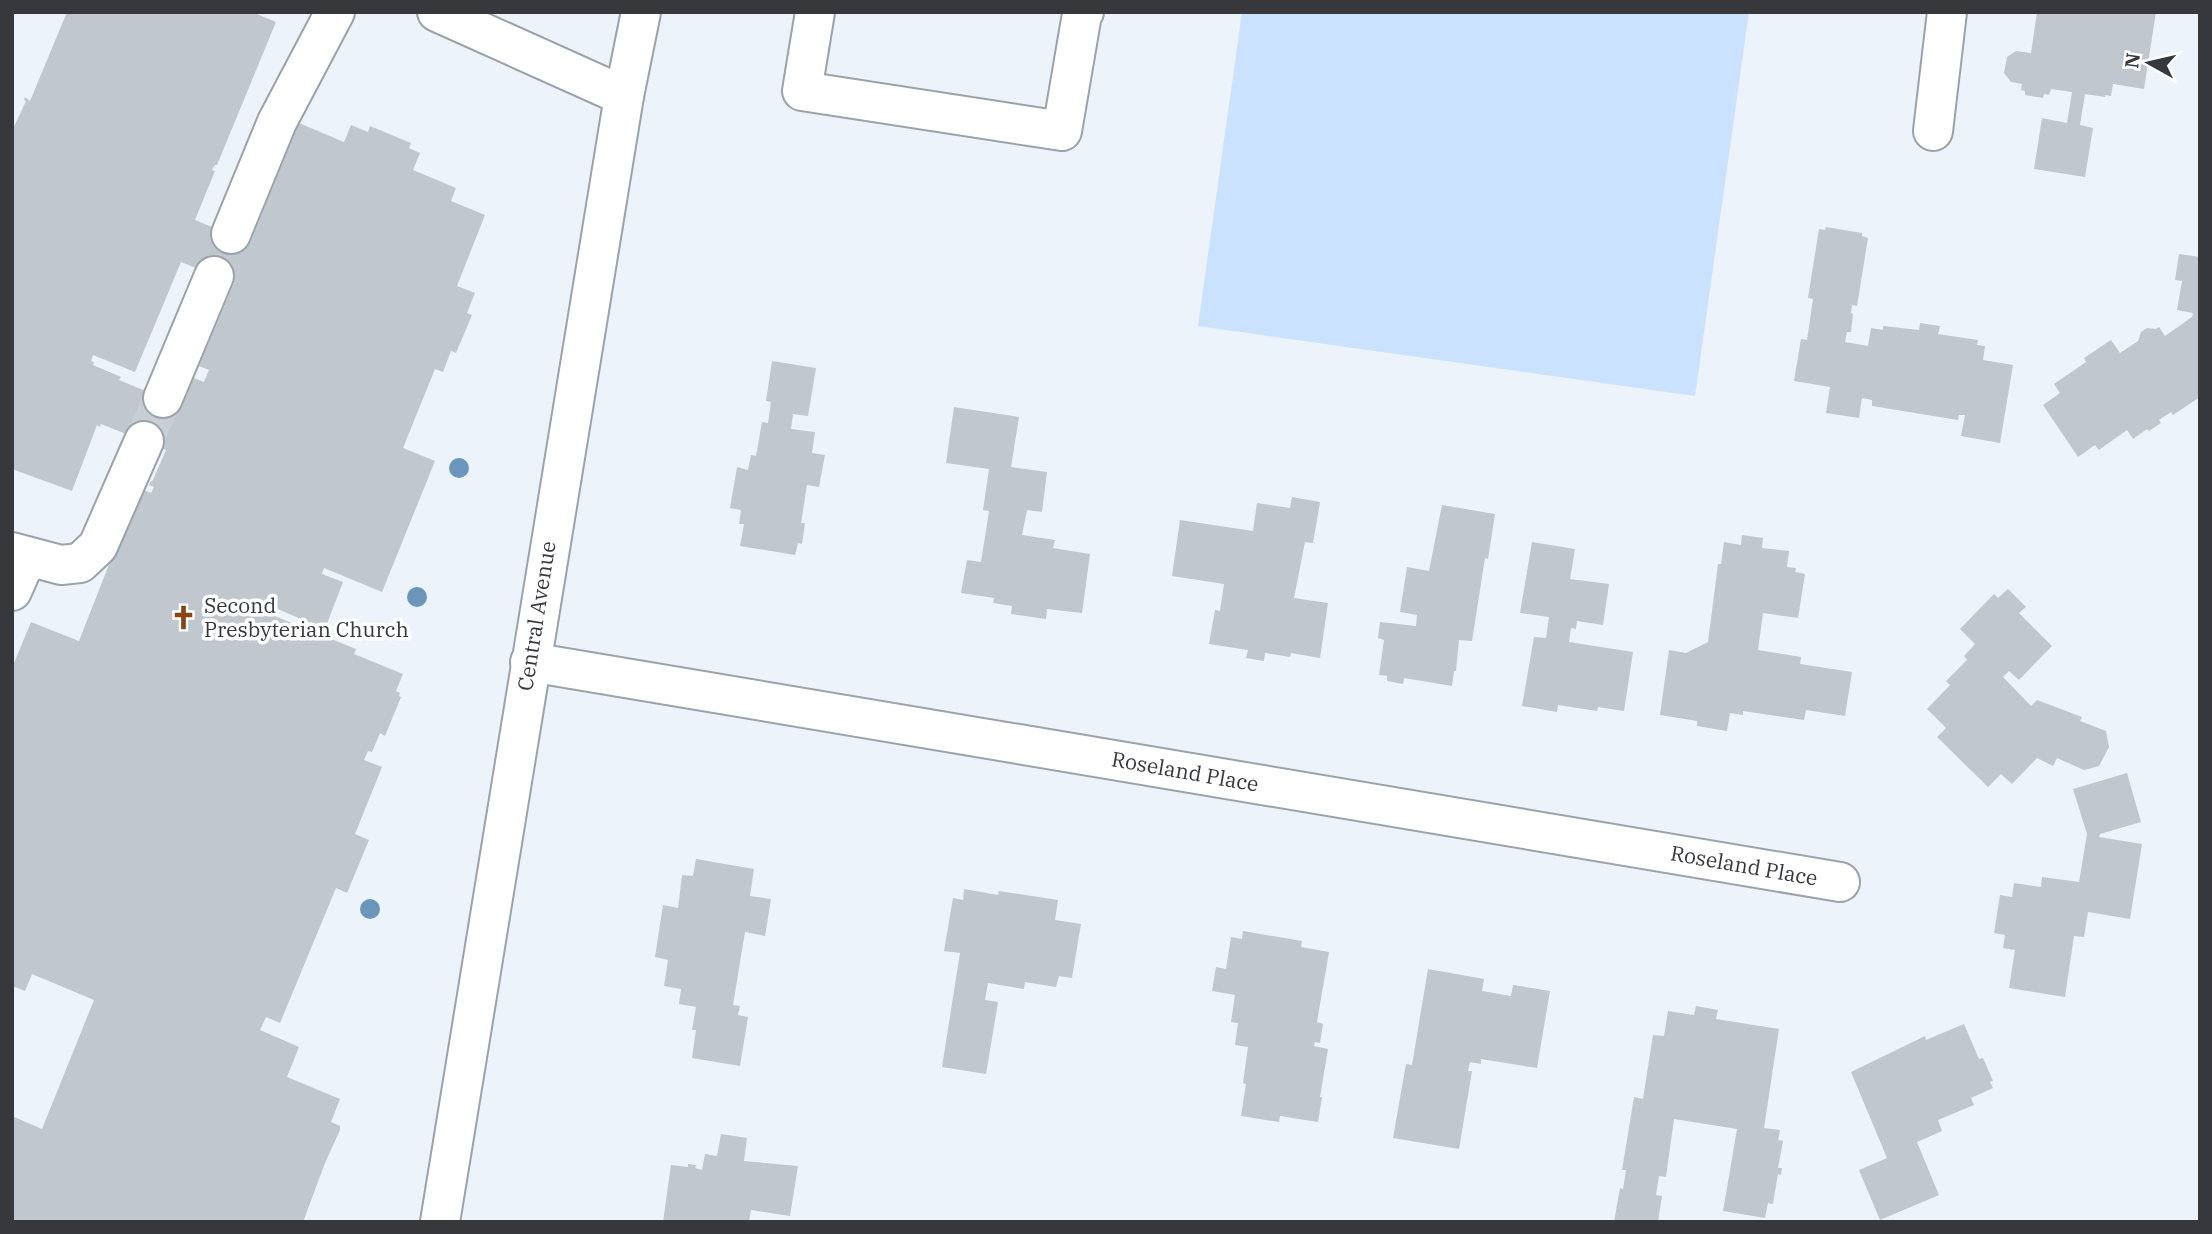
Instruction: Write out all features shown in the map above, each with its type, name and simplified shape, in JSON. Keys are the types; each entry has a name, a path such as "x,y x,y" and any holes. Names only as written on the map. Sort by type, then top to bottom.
{"street":[{"path":"231,234 277,122 335,12"},
{"path":"437,12 624,96"},
{"name":"Central Avenue","path":"440,1222 624,96 642,12"},
{"path":"815,12 802,91 1062,131 1084,12"},
{"path":"1933,131 1948,12"},
{"path":"163,398 214,276"},
{"path":"12,591 20,554 61,565 80,563 98,546 144,441"},
{"name":"Roseland Place","path":"530,662 1840,882"}],"shaded area":[{"path":"1242,12 1749,12 1695,396 1198,326"}],"building":[{"name":"Second Presbyterian Church","path":"67,12 252,12 276,22 217,165 212,170 215,171 195,220 250,243 299,123 344,142 351,125 368,132 370,126 411,143 409,148 420,153 413,170 456,188 451,201 485,215 457,286 475,293 467,313 472,315 456,353 451,351 443,372 435,369 403,448 435,461 382,592 324,568 322,574 343,582 325,629 275,608 272,615 356,649 354,654 403,674 396,691 401,697 385,736 380,733 372,752 368,751 364,760 382,767 355,834 369,840 347,893 336,888 280,1023 266,1017 260,1030 299,1047 287,1077 340,1099 331,1122 340,1126 340,1130 303,1222 12,1222 12,1116 42,1129 94,1000 32,974 25,991 12,986 12,668 31,622 79,641 139,488 151,493 154,487 149,485 166,450 101,424 100,427 97,425 72,491 12,469 12,131 26,101 25,97 30,101","holes":["181,262 234,283 199,366 209,370 204,382 194,378 182,406 119,380 121,377 93,365 93,355 135,372"]},
{"path":"2037,12 2156,12 2144,89 2113,84 2111,96 2085,94 2080,125 2093,128 2085,177 2034,169 2042,118 2067,123 2072,92 2051,89 2049,95 2044,94 2043,98 2025,95 2025,91 2021,90 2022,84 2011,82 2004,73 2007,57 2016,51 2031,53"},
{"path":"1826,227 1862,233 1862,236 1868,238 1857,306 1852,305 1851,332 1847,332 1845,342 1868,346 1871,328 1883,330 1883,326 1919,330 1920,323 1940,326 1938,334 1978,340 1977,345 1985,346 1983,360 2013,365 2000,443 1961,436 1965,415 1959,415 1958,420 1872,406 1872,400 1862,398 1859,418 1826,413 1830,387 1794,381 1801,339 1807,340 1813,299 1808,298 1819,229 1825,230"},
{"path":"2179,254 2200,257 2200,397 2173,415 2171,412 2159,420 2161,423 2133,439 2127,430 2099,450 2095,445 2078,457 2043,405 2060,393 2054,384 2086,362 2084,358 2111,340 2120,353 2138,341 2141,332 2147,328 2159,327 2165,336 2192,317 2193,313 2177,310 2182,281 2175,280"},
{"path":"772,361 816,368 808,416 793,414 791,429 815,432 812,453 825,455 819,487 807,485 801,523 805,523 802,544 798,543 795,555 740,546 744,524 739,524 741,510 730,508 737,467 748,470 751,455 756,456 762,422 768,423 771,402 766,401"},
{"path":"954,407 1019,417 1011,467 1047,472 1042,512 1027,510 1022,535 1055,540 1053,548 1090,554 1082,613 1047,609 1046,619 1011,614 1012,606 993,603 994,598 961,593 967,560 981,562 989,511 983,510 989,469 946,463"},
{"path":"1292,497 1320,502 1313,543 1305,542 1294,598 1328,603 1320,658 1291,653 1290,657 1265,653 1264,661 1246,658 1248,650 1209,644 1215,610 1220,611 1224,584 1172,576 1180,520 1253,531 1257,503 1290,508"},
{"path":"1442,505 1495,514 1472,641 1459,640 1452,686 1404,678 1403,684 1387,681 1387,676 1379,675 1384,640 1378,638 1380,622 1416,626 1417,615 1400,612 1407,567 1429,571"},
{"path":"1742,535 1763,538 1762,548 1789,551 1787,567 1796,568 1795,572 1805,574 1798,618 1763,613 1758,650 1801,657 1800,664 1852,672 1845,716 1806,710 1804,720 1743,711 1743,715 1730,713 1727,731 1697,726 1697,721 1660,715 1669,650 1686,653 1708,642 1718,564 1721,564 1724,542 1741,545"},
{"path":"1532,542 1575,549 1570,579 1609,584 1603,625 1577,621 1576,629 1571,628 1569,642 1633,652 1624,711 1598,707 1597,711 1558,705 1557,712 1522,706 1534,637 1546,638 1549,617 1520,613"},
{"path":"2008,589 2026,607 2019,613 2052,646 2019,680 2009,671 2003,677 2031,706 2037,700 2082,717 2080,721 2106,731 2109,747 2099,766 2084,770 2057,758 2053,766 2037,758 2012,784 2001,774 1988,787 1937,737 1946,728 1927,709 1950,685 1946,681 1967,660 1964,656 1975,644 1960,629 1994,594 1998,598"},
{"path":"2127,773 2141,822 2100,834 2099,837 2142,844 2130,919 2088,912 2084,937 2074,936 2065,997 2009,988 2015,950 2003,948 2005,935 1994,933 2000,895 2012,897 2014,883 2041,887 2042,877 2079,882 2087,834 2073,789"},
{"path":"696,859 754,869 750,896 771,899 765,936 745,932 733,1005 740,1006 738,1015 748,1017 740,1066 692,1058 696,1030 692,1030 696,1007 679,1004 681,989 664,986 668,960 655,957 663,905 678,908 682,875 693,876"},
{"path":"964,889 1058,900 1055,920 1081,924 1072,978 1059,976 1056,987 1025,982 1024,989 988,983 985,1000 998,1002 986,1074 942,1067 960,953 944,951 953,898 963,900"},
{"path":"1243,931 1302,941 1301,947 1329,952 1317,1022 1323,1024 1320,1043 1315,1042 1314,1046 1328,1049 1318,1122 1280,1116 1279,1122 1241,1116 1248,1047 1235,1045 1238,1023 1231,1022 1235,995 1212,991 1216,967 1226,969 1231,937 1242,939"},
{"path":"1428,969 1484,979 1482,991 1511,996 1513,985 1550,991 1537,1068 1481,1059 1481,1064 1470,1062 1468,1071 1472,1071 1459,1149 1393,1138 1406,1064 1412,1065"},
{"path":"1696,1006 1718,1010 1716,1019 1779,1029 1764,1128 1780,1130 1778,1140 1783,1141 1778,1168 1782,1168 1781,1175 1778,1174 1773,1204 1768,1203 1765,1218 1723,1211 1737,1129 1674,1119 1666,1177 1659,1176 1656,1195 1662,1196 1658,1222 1614,1222 1620,1188 1623,1189 1626,1170 1622,1170 1634,1097 1643,1099 1653,1035 1664,1036 1668,1011 1694,1015"},
{"path":"1964,1024 1979,1059 1983,1058 1993,1081 1990,1082 1993,1088 1971,1098 1974,1105 1938,1120 1942,1131 1917,1142 1939,1195 1880,1220 1859,1170 1887,1158 1851,1072 1925,1036 1926,1040"},
{"path":"721,1134 747,1138 744,1161 798,1166 790,1216 751,1210 749,1222 663,1222 671,1165 696,1165 695,1168 702,1170 705,1154 717,1156"}],"tunnel":[{"path":"144,441 163,398"}],"place":[{"name":"Second Presbyterian Church","path":"184,618"}]}
